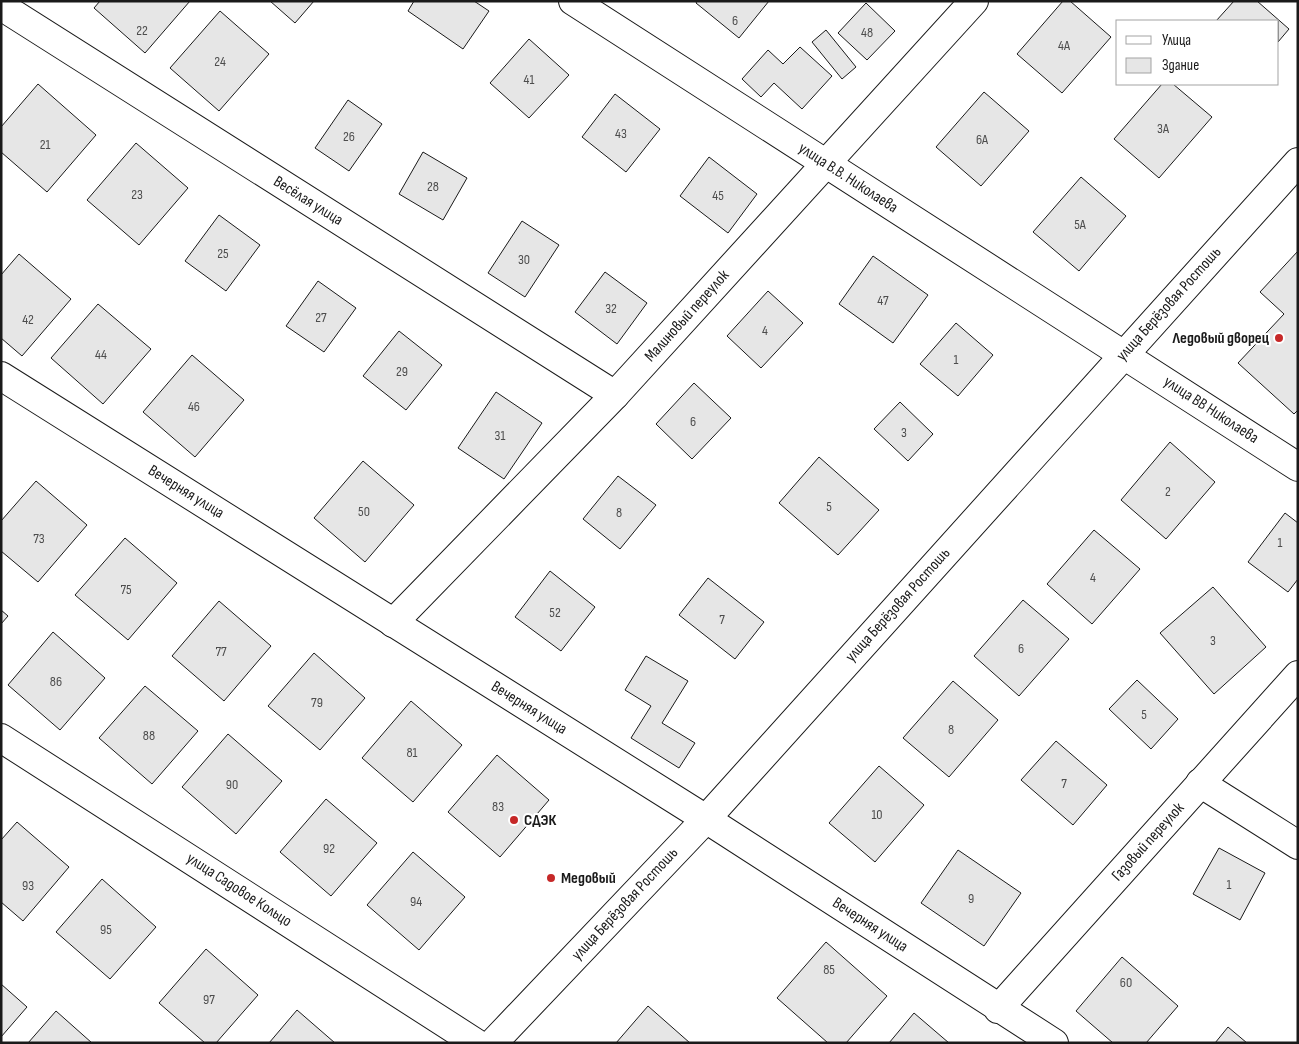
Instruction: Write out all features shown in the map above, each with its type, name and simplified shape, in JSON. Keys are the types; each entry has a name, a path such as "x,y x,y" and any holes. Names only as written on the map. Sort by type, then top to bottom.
{"street":[{"name":"Малиновый переулок","path":"393,623 615,395 974,1"},
{"name":"Весёлая улица","path":"1,6 615,395"},
{"name":"улица В.В. Николаева","path":"591,6 826,163 1124,354"},
{"name":"улица Берёзовая Ростошь","path":"493,1043 706,819 1298,162"},
{"name":"улица ВВ Николаева","path":"1124,354 1298,467"},
{"name":"Вечерняя улица","path":"1,376 706,819 1054,1043"},
{"name":"Газовый переулок","path":"998,1008 1298,675"},
{"name":"улица Садовое Кольцо","path":"1,738 476,1043"},
{"path":"1200,783 1298,845"}],"building":[{"path":"100,1 190,1 145,53 94,8"},
{"path":"270,1 314,1 295,23"},
{"path":"414,1 474,1 489,11 463,49 408,11"},
{"path":"697,1 769,1 739,38 696,3"},
{"path":"1063,1 1070,1 1111,37 1062,93 1017,54"},
{"path":"1234,1 1257,1 1279,20 1217,20"},
{"path":"866,3 895,31 867,60 838,33"},
{"path":"220,11 269,54 219,111 170,68"},
{"path":"1279,20 1289,29 1279,41"},
{"path":"826,30 856,67 842,79 812,42"},
{"path":"529,39 569,75 529,118 490,83"},
{"path":"800,47 832,76 802,109 774,83 761,97 742,79 768,50 783,64"},
{"path":"38,84 96,135 47,192 1,152 1,127"},
{"path":"1161,85 1174,85 1212,117 1159,178 1114,139"},
{"path":"984,92 1029,131 981,186 936,147"},
{"path":"615,94 660,129 626,172 582,137"},
{"path":"348,100 382,124 349,171 315,148"},
{"path":"136,143 188,188 139,245 87,200"},
{"path":"423,152 467,178 443,220 399,194"},
{"path":"709,157 757,194 728,233 680,196"},
{"path":"1081,177 1126,216 1079,271 1033,232"},
{"path":"219,215 260,245 226,291 185,261"},
{"path":"522,221 559,245 525,297 488,273"},
{"name":"Ледовый дворец","path":"1298,251 1298,410 1294,414 1238,363 1284,314 1260,292"},
{"path":"19,254 71,299 22,356 1,338 1,275"},
{"path":"873,256 928,295 893,343 839,304"},
{"path":"605,272 647,303 617,344 575,312"},
{"path":"318,281 356,308 324,352 286,326"},
{"path":"768,291 803,323 761,368 727,336"},
{"path":"98,304 151,349 103,404 51,358"},
{"path":"956,323 993,355 958,396 920,364"},
{"path":"399,331 442,365 406,410 363,376"},
{"path":"192,355 244,400 195,457 143,412"},
{"path":"694,383 731,418 692,459 656,424"},
{"path":"496,392 542,423 504,479 458,448"},
{"path":"900,402 933,434 908,461 874,429"},
{"path":"1170,442 1215,482 1166,539 1121,500"},
{"path":"819,457 879,510 838,555 779,503"},
{"path":"363,461 414,505 365,562 314,518"},
{"path":"618,476 656,505 620,549 583,519"},
{"path":"36,481 87,525 38,582 1,551 1,521"},
{"path":"1285,513 1298,523 1298,579 1288,592 1248,562"},
{"path":"1094,530 1140,569 1092,624 1047,584"},
{"path":"125,538 177,583 128,640 75,595"},
{"path":"550,571 595,607 561,651 515,617"},
{"path":"708,578 764,622 735,659 679,615"},
{"path":"1213,587 1266,647 1214,694 1160,633"},
{"path":"1023,600 1069,639 1019,696 974,656"},
{"path":"219,601 271,646 224,701 172,656"},
{"path":"1,610 8,616 1,624"},
{"path":"53,632 105,678 60,730 8,685"},
{"path":"314,653 365,698 320,750 268,706"},
{"path":"646,656 688,681 662,723 695,743 679,768 631,738 651,706 625,690"},
{"path":"1137,680 1178,719 1151,749 1109,709"},
{"path":"953,681 998,720 949,777 903,738"},
{"path":"145,686 198,731 152,784 99,738"},
{"path":"411,701 462,745 413,802 362,758"},
{"path":"228,734 282,781 236,834 182,787"},
{"path":"1056,741 1107,785 1073,825 1021,780"},
{"path":"497,755 549,800 500,857 448,812"},
{"path":"879,766 924,805 875,862 829,823"},
{"path":"326,799 377,843 331,896 280,852"},
{"path":"17,822 69,867 23,921 1,902 1,840"},
{"path":"1219,848 1265,873 1240,920 1193,894"},
{"path":"958,850 1021,893 984,946 921,903"},
{"path":"413,852 465,897 419,950 367,905"},
{"path":"102,879 156,927 110,979 56,932"},
{"path":"826,942 887,996 846,1043 828,1043 777,998"},
{"path":"206,949 258,995 216,1043 205,1043 159,1003"},
{"path":"1122,957 1178,1006 1146,1043 1113,1043 1076,1011"},
{"path":"1,984 27,1007 1,1037"},
{"path":"648,1006 690,1043 616,1043"},
{"path":"297,1010 335,1043 269,1043"},
{"path":"56,1011 92,1043 28,1043"},
{"path":"914,1013 949,1043 889,1043"},
{"path":"1228,1027 1247,1043 1215,1043"}],"place":[{"name":"Ледовый дворец","path":"1279,338"},
{"name":"СДЭК","path":"514,820"},
{"name":"Медовый","path":"551,878"}]}
